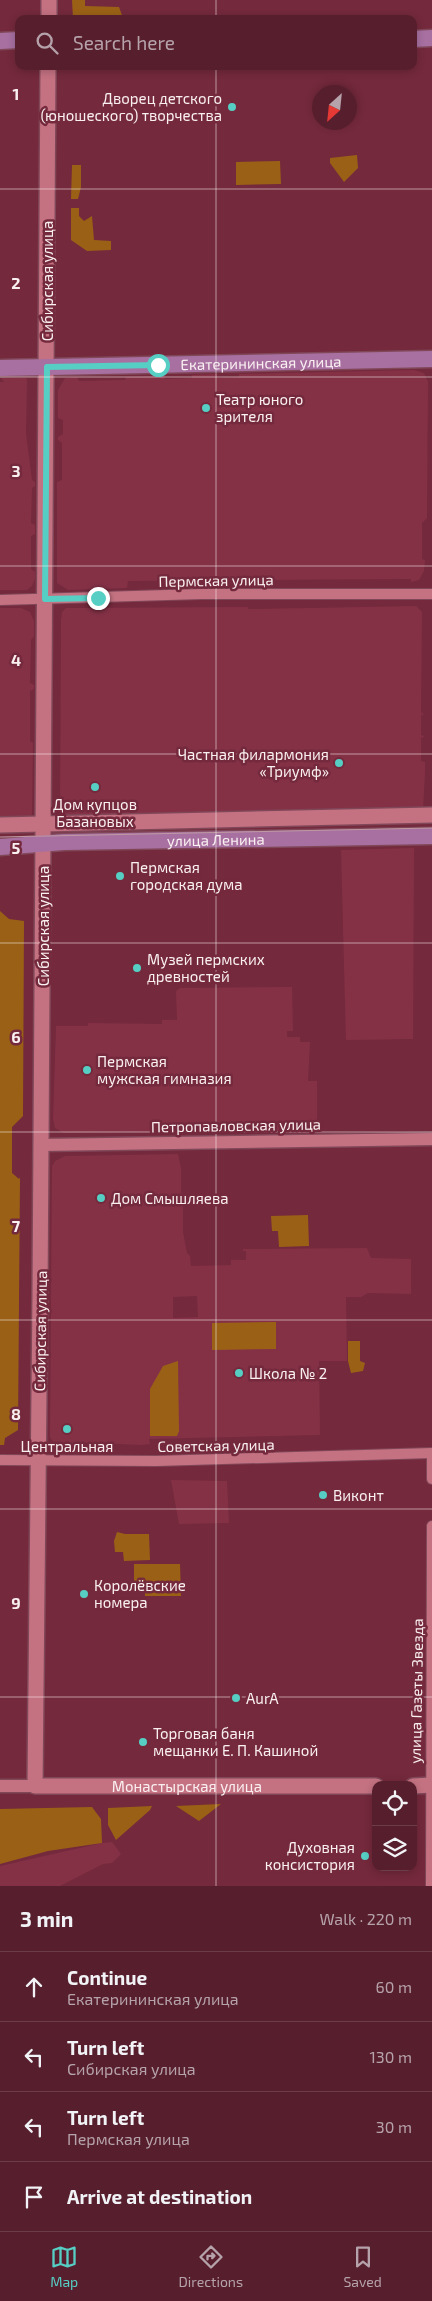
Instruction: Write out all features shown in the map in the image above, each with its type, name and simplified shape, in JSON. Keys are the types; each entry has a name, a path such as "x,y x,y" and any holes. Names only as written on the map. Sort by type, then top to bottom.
{"main road":[{"path":"48,15 49,0"},
{"path":"417,38 432,38"},
{"path":"0,41 15,40"},
{"name":"Сибирская улица","path":"34,1786 44,824 48,70"},
{"name":"Екатерининская улица","path":"0,368 432,359"},
{"name":"улица Ленина","path":"0,825 432,815"},
{"name":"улица Ленина","path":"0,848 43,843 432,836"},
{"path":"417,1786 431,1785"},
{"name":"Монастырская улица","path":"34,1786 372,1786"}],"street":[{"name":"Пермская улица","path":"0,600 201,594 432,594"},
{"name":"Петропавловская улица","path":"41,1144 432,1139"},
{"name":"Советская улица","path":"0,1460 156,1461 432,1455"},
{"path":"432,1455 432,1479"},
{"name":"улица Газеты Звезда","path":"431,1886 432,1526"},
{"name":"Монастырская улица","path":"0,1786 34,1786"}],"shaded area":[{"path":"72,0 85,0 85,6 119,7 122,15 73,15"},
{"path":"357,155 358,168 344,182 330,163 330,158"},
{"path":"280,161 281,184 236,185 236,162"},
{"path":"72,165 81,165 81,187 78,199 71,199"},
{"path":"71,208 79,208 79,216 84,221 92,216 94,240 111,241 111,250 87,251 71,240"},
{"path":"414,370 424,373 428,382 427,518 422,523 422,559 425,560 424,571 419,580 411,582 411,579 128,581 127,588 68,590 57,583 57,482 62,480 62,443 58,440 58,437 63,434 63,420 58,418 58,390 65,378 77,377 79,381 125,380 126,377 164,376 165,379 192,378 192,375 217,374 218,378 239,377 239,374"},
{"path":"1,378 27,378 26,434 32,480 35,482 35,486 32,488 31,523 35,525 35,534 31,536 31,569 35,572 35,579 32,586 27,590 0,590 0,382 4,382"},
{"path":"416,606 422,612 421,712 424,715 421,715 421,735 425,736 421,738 421,761 425,762 423,809 60,817 61,620 62,612 66,608 248,607 248,609"},
{"path":"0,608 21,608 30,612 34,621 34,636 31,640 30,683 34,685 34,689 30,691 30,741 33,743 32,814 30,817 0,820"},
{"path":"414,848 413,1039 346,1040 341,850"},
{"path":"0,911 9,919 24,921 23,1116 12,1127 12,1173 19,1179 20,1177 18,1430 5,1438 4,1445 0,1445"},
{"path":"292,987 293,1031 287,1031 287,1037 300,1037 300,1042 310,1042 308,1081 317,1081 317,1131 243,1132 239,1126 216,1126 211,1131 64,1133 55,1128 53,1119 56,1026 88,1026 88,1023 162,1024 162,1020 177,1020 176,991 180,988"},
{"path":"178,1154 181,1168 181,1193 183,1193 183,1232 191,1266 231,1265 231,1260 246,1260 246,1251 243,1251 243,1249 367,1248 371,1258 411,1259 411,1294 368,1293 361,1297 346,1297 347,1361 319,1361 320,1435 149,1439 150,1444 141,1445 74,1442 70,1448 56,1447 50,1437 52,1166 55,1161 65,1156","holes":["197,1296 198,1317 173,1318 173,1297"]},
{"path":"308,1215 309,1246 279,1247 278,1231 272,1231 271,1216"},
{"path":"276,1322 276,1349 212,1350 212,1323"},
{"path":"348,1341 360,1341 360,1361 365,1363 363,1371 351,1373 348,1361"},
{"path":"178,1361 179,1431 177,1436 150,1436 150,1389 163,1366"},
{"path":"171,1480 227,1481 229,1523 179,1524"},
{"path":"117,1532 149,1534 150,1560 124,1561 123,1552 115,1552 114,1541"},
{"path":"134,1564 180,1564 181,1596 145,1596 145,1587 134,1586"},
{"path":"221,1804 199,1821 176,1806"},
{"path":"152,1806 150,1810 116,1840 108,1825 108,1808"},
{"path":"92,1807 101,1819 102,1843 48,1851 0,1864 0,1809"},
{"path":"112,1842 121,1854 112,1863 103,1864 60,1886 0,1886 0,1866"}],"tram line":[{"path":"0,837 432,828"}],"place":[{"name":"Дворец детского (юношеского) творчества","path":"232,107"},
{"name":"Театр юного зрителя","path":"206,408"},
{"name":"Частная филармония «Триумф»","path":"339,763"},
{"name":"Дом купцов Базановых","path":"95,787"},
{"name":"Пермская городская дума","path":"120,876"},
{"name":"Музей пермских древностей","path":"137,968"},
{"name":"Пермская мужская гимназия","path":"87,1070"},
{"name":"Дом Смышляева","path":"101,1198"},
{"name":"Школа № 2","path":"239,1373"},
{"name":"Центральная","path":"67,1429"},
{"name":"Виконт","path":"323,1495"},
{"name":"Королёвские номера","path":"84,1594"},
{"name":"AurA","path":"236,1698"},
{"name":"Торговая баня мещанки Е. П. Кашиной","path":"143,1742"},
{"name":"Духовная консистория","path":"365,1856"}],"route":[{"path":"98,598 45,599 47,367 158,365"}]}
